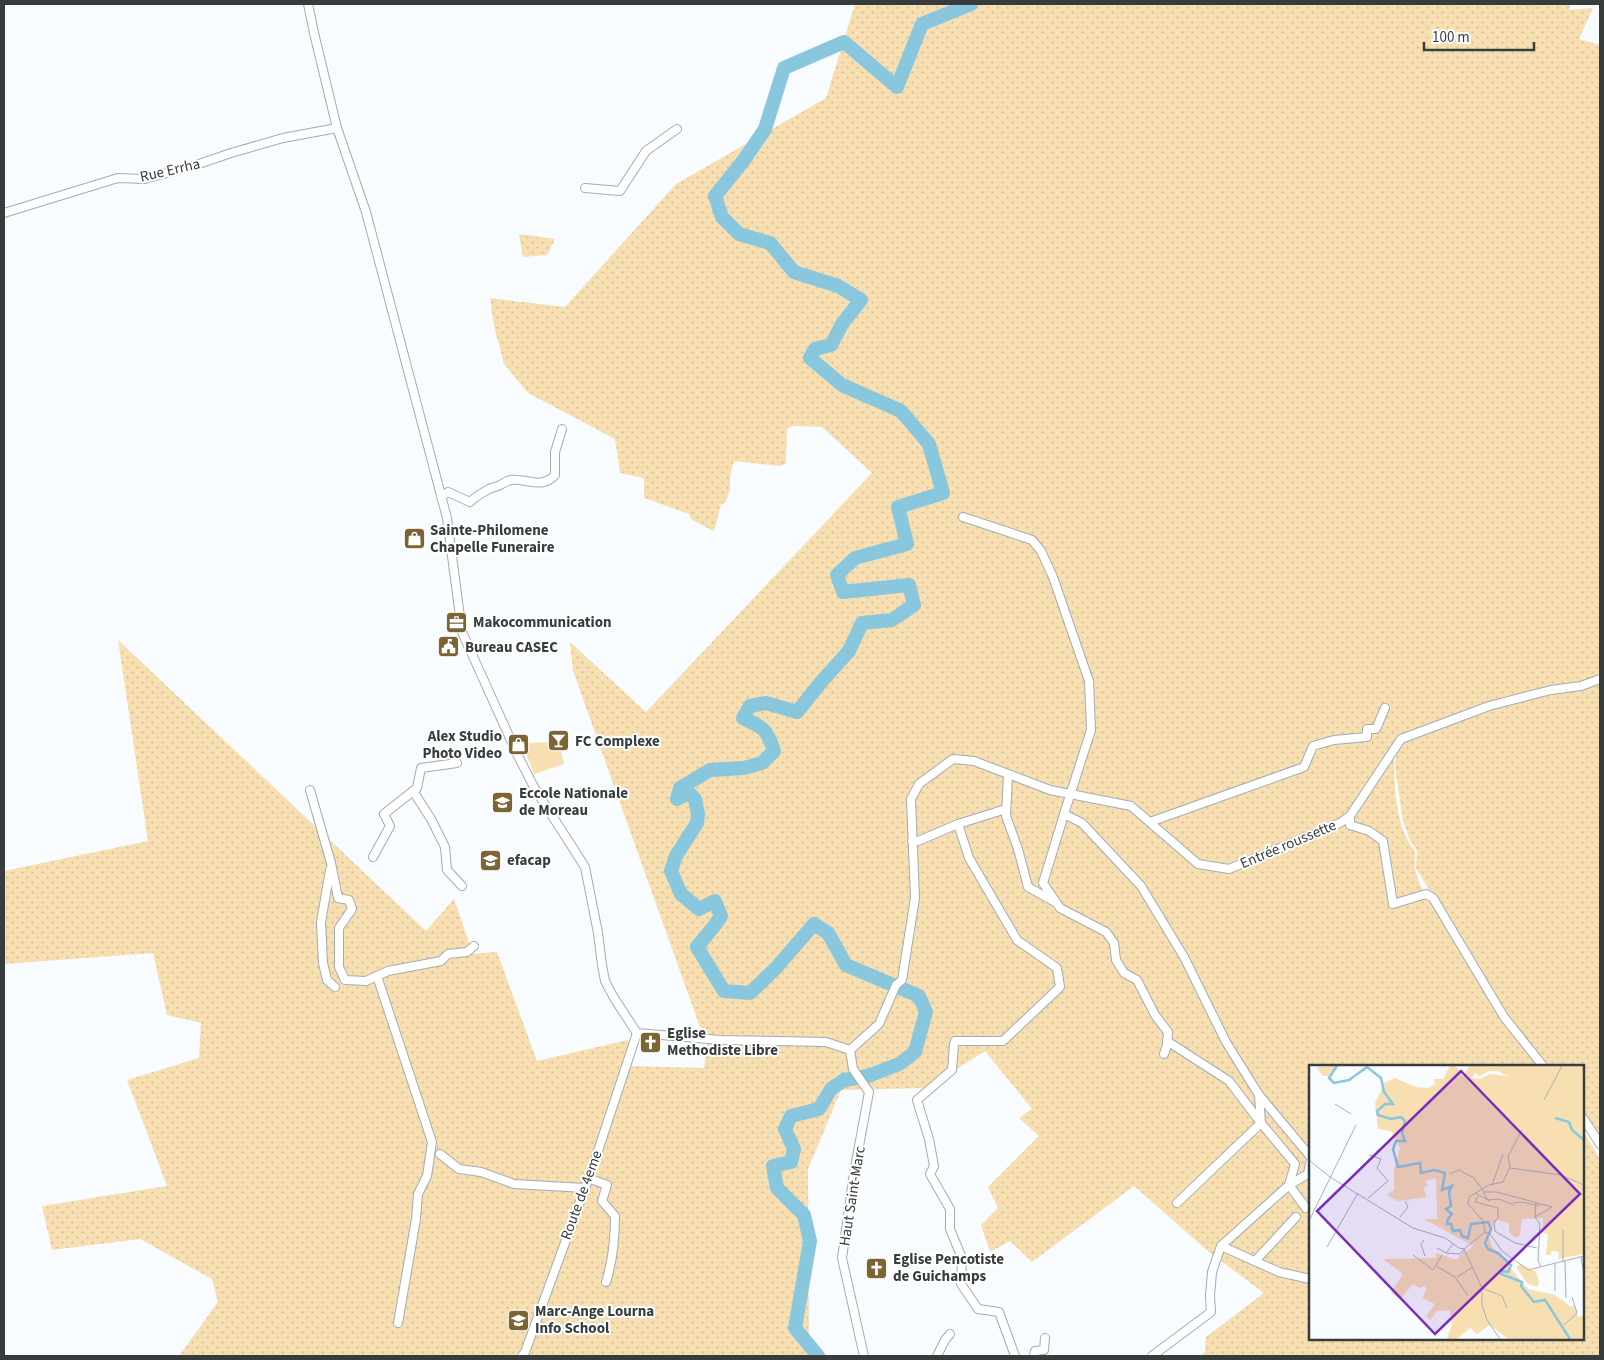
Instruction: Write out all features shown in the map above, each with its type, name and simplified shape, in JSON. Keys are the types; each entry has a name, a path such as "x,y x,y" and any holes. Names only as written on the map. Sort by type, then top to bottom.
{"street":[{"path":"308,4 337,128 366,212 441,497 446,518 462,632 518,756 535,789 585,867 605,981 637,1033 720,1040 826,1042 850,1050"},
{"name":"Rue Errha","path":"4,213 118,178 145,180 283,138 337,128"},
{"path":"585,188 620,191 646,151 677,129"},
{"path":"441,497 448,492 470,502 476,496 512,480 543,483 550,481 555,476 555,452 562,429"},
{"path":"963,517 1032,540 1041,551 1053,577 1089,681 1091,730 1043,883 1060,908 1106,932 1114,943 1116,960 1124,973 1137,980 1155,1015 1168,1032 1168,1041 1164,1054"},
{"name":"Entrée roussette","path":"850,1050 879,1024 896,985 902,980 915,898 911,799 920,784 952,759 974,760 1050,790 1132,806 1198,864 1229,869 1340,823 1350,816 1401,739 1489,706 1551,690 1582,686 1600,679"},
{"path":"1150,822 1304,767 1313,746 1334,740 1366,737 1367,729 1376,729 1385,708"},
{"path":"374,857 390,826 384,814 417,788 421,768 457,762"},
{"path":"1008,774 1006,816 1018,849 1028,887 1058,904"},
{"path":"310,790 331,863 338,898 349,900 352,910 339,928 338,967 345,980 366,981 388,971 441,961 448,954 467,952 474,946"},
{"path":"413,791 431,819 445,847 447,870 462,886"},
{"path":"912,842 958,824 1006,809"},
{"path":"1065,811 1064,814 1082,823 1140,886 1184,957 1226,1042 1259,1095 1309,1155"},
{"path":"1350,816 1350,825 1370,831 1383,841 1393,904 1426,894 1432,898 1504,1017 1542,1065"},
{"path":"958,824 969,858 1017,940 1057,968 1060,987 1003,1041 955,1043 952,1070 916,1100 929,1139 934,1166 930,1174 950,1209 950,1229 962,1258 961,1284 978,1309 999,1312 1015,1356"},
{"path":"331,863 321,922 323,963 327,980 335,987"},
{"path":"377,976 432,1142 427,1176 418,1194 416,1219 398,1323"},
{"name":"Route de 4eme","path":"525,1355 585,1188 637,1033"},
{"path":"1168,1041 1229,1080 1295,1164 1289,1185"},
{"name":"Haut Saint-Marc","path":"850,1050 854,1070 869,1092 854,1174 842,1258 864,1356"},
{"path":"1259,1095 1261,1123"},
{"path":"1584,1120 1600,1144"},
{"path":"1177,1203 1261,1123"},
{"path":"440,1154 459,1168 481,1172 514,1184 585,1188"},
{"path":"1152,1356 1211,1312 1212,1272 1221,1246 1289,1185 1308,1174 1309,1168"},
{"path":"588,1178 607,1185 602,1201 615,1216 615,1235 611,1266 606,1282"},
{"path":"1289,1185 1306,1208"},
{"path":"1255,1261 1296,1217"},
{"path":"1221,1246 1279,1272 1309,1279"},
{"path":"937,1356 950,1334"},
{"path":"1034,1356 1035,1351 1044,1350 1045,1338"}],"shaded area":[{"path":"855,4 1571,4 1569,10 1593,8 1579,39 1600,45 1600,1141 1584,1116 1584,1065 1543,1065 1507,1019 1416,868 1417,851 1410,840 1403,821 1395,768 1396,752 1394,754 1394,766 1397,805 1403,830 1415,851 1415,869 1419,883 1508,1025 1539,1065 1309,1065 1309,1340 1584,1340 1584,1133 1600,1159 1600,1356 1200,1356 1205,1352 1206,1337 1264,1293 1209,1252 1134,1186 1032,1262 1010,1241 990,1252 981,1225 998,1208 988,1187 1039,1136 1019,1118 1032,1109 985,1051 927,1088 841,1090 808,1169 809,1356 179,1356 218,1302 212,1279 140,1239 52,1250 42,1206 167,1186 127,1080 199,1058 201,1023 167,1015 153,953 4,964 4,871 148,841 118,640 426,931 454,899 473,954 497,952 537,1061 628,1040 629,1066 704,1068 707,1047 573,671 570,642 646,712 872,473 822,427 795,426 787,428 786,464 780,466 734,461 730,476 730,490 725,503 721,504 713,531 691,519 689,514 644,498 644,478 620,473 615,439 528,393 504,364 494,326 490,298 565,307 676,184 826,98"},
{"path":"519,234 555,239 547,255 523,257"},
{"path":"559,742 564,764 534,774 522,743"}],"waterway":[{"path":"818,1356 795,1328 810,1241 804,1215 777,1188 773,1166 791,1162 794,1149 785,1129 791,1116 819,1109 831,1089 844,1080 868,1076 899,1064 915,1052 926,1012 919,996 846,965 828,933 814,924 776,968 750,993 724,991 697,947 721,916 715,901 699,909 681,894 671,871 676,856 697,823 698,814 695,799 689,793 677,799 680,788 710,770 744,768 762,763 774,751 766,733 755,724 743,718 750,706 766,703 797,712 849,651 862,623 892,620 914,605 909,585 843,592 837,575 855,558 907,544 898,507 943,493 929,444 901,411 842,385 810,358 815,349 831,345 842,324 861,300 838,286 794,272 770,243 739,234 722,217 715,196 744,160 765,129 784,68 844,42 897,87 922,24 971,4"}],"place":[{"name":"Sainte-Philomene Chapelle Funeraire","path":"414,539"},
{"name":"Makocommunication","path":"457,622"},
{"name":"Bureau CASEC","path":"449,647"},
{"name":"FC Complexe","path":"559,741"},
{"name":"Alex Studio Photo Video","path":"518,745"},
{"name":"Eccole Nationale de Moreau","path":"503,802"},
{"name":"efacap","path":"491,860"},
{"name":"Eglise Methodiste Libre","path":"651,1042"},
{"name":"Eglise Pencotiste de Guichamps","path":"877,1268"},
{"name":"Marc-Ange Lourna Info School","path":"519,1320"}]}
